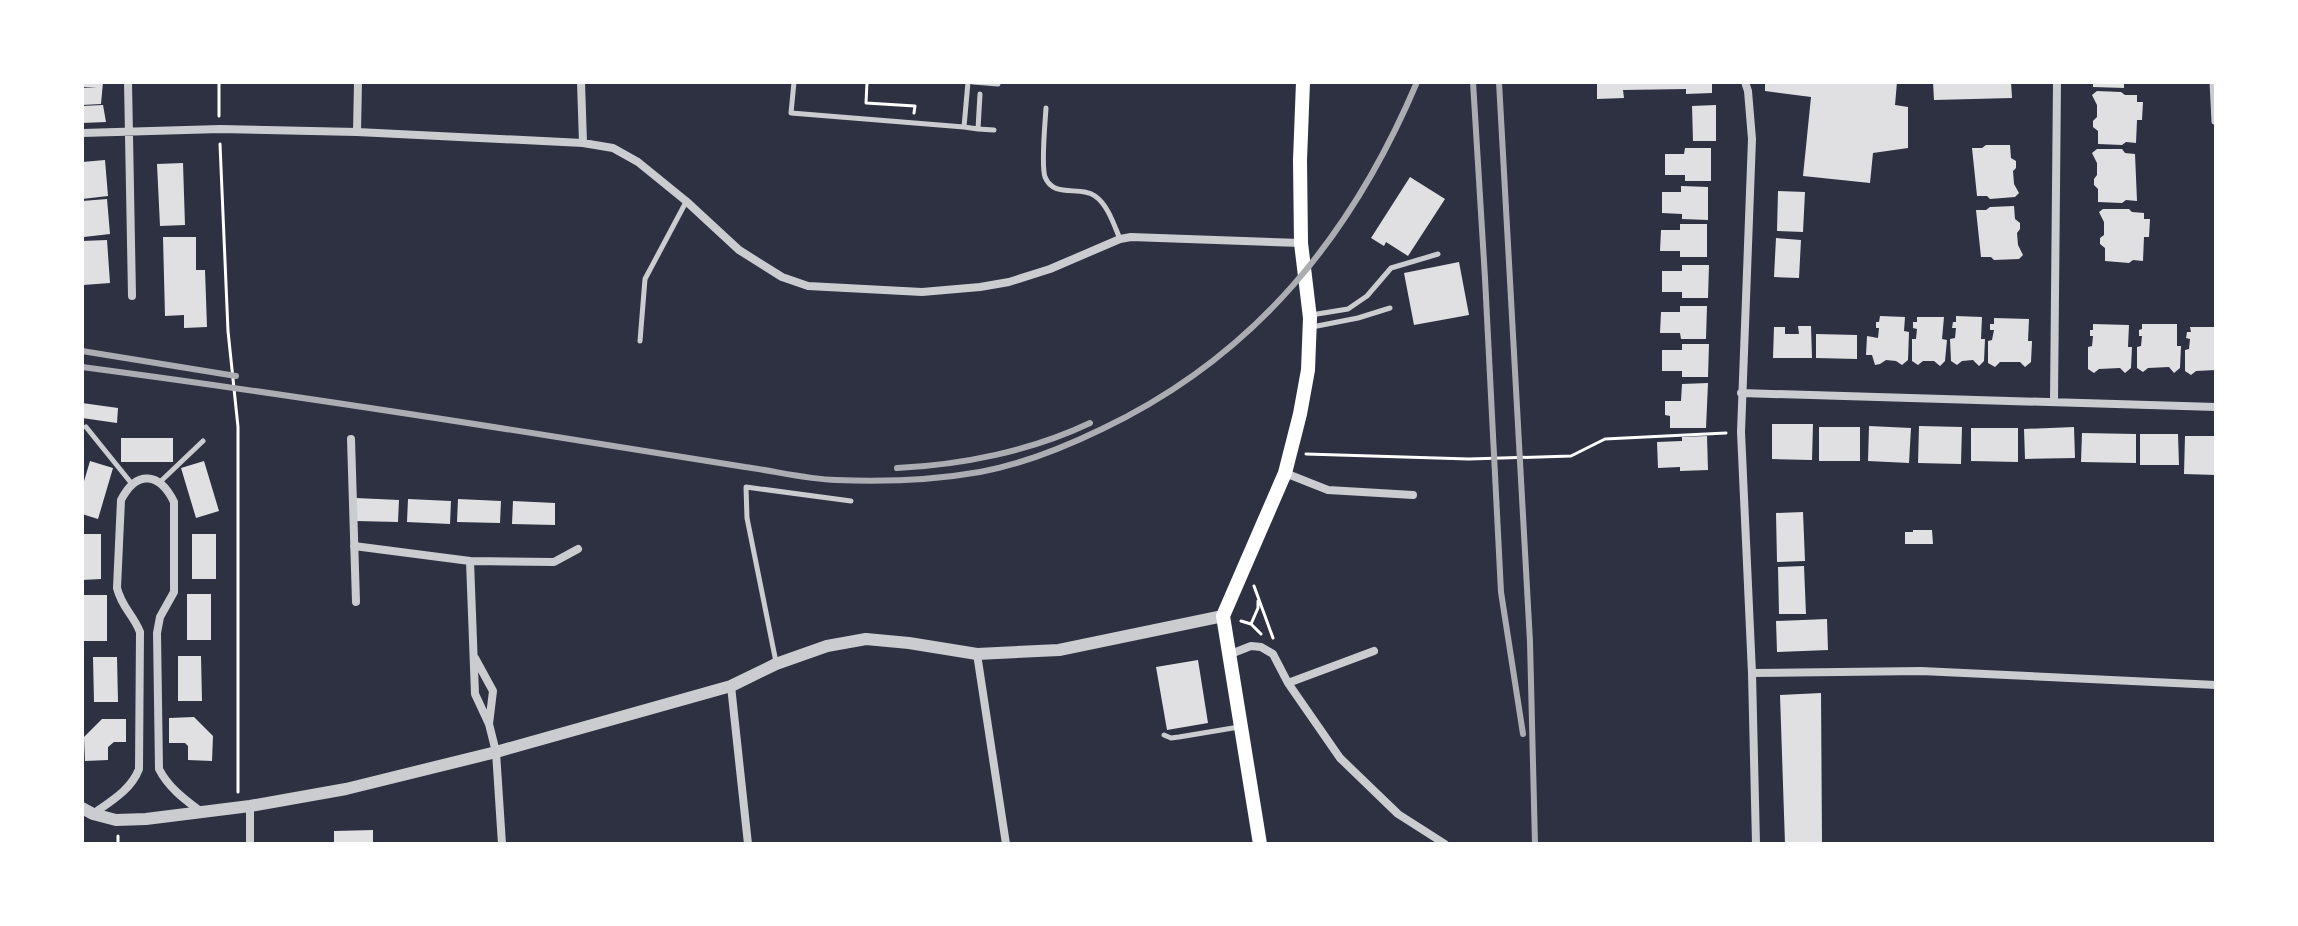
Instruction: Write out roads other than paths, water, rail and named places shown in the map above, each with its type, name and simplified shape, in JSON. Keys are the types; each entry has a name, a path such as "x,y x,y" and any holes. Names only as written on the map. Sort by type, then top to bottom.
{"main road":[{"path":"1260,844 1223,616 1285,473 1308,370 1310,320 1301,243 1303,82"}],"street":[{"path":"128,82 132,296"},
{"path":"357,132 358,82"},
{"path":"581,82 583,143"},
{"path":"1745,82 1752,139 1741,432 1756,844"},
{"path":"2054,401 2057,82"},
{"path":"82,133 220,129 357,132 583,143 613,148 638,162 739,250 782,277 808,286 922,292 980,287 1050,269 1131,237 1301,243"},
{"path":"1741,393 2216,407"},
{"path":"351,439 356,602"},
{"path":"1285,473 1328,490 1413,495"},
{"path":"86,814 118,796 135,780 139,769 140,632 135,619 120,602 117,588 121,500 127,487 149,478 160,482 174,502 174,592 160,617 157,633 159,769 182,797 200,811"},
{"path":"354,546 470,561 554,562 578,549"},
{"path":"470,561 475,694 489,724 496,752 502,844"},
{"path":"86,814 116,820 146,819 244,807 346,789 496,752 731,686 776,664 827,646 866,639 977,654 1059,650 1223,616"},
{"path":"1228,655 1251,646 1261,647 1273,654 1288,683 1340,758 1398,814 1445,844"},
{"path":"1288,683 1374,651"},
{"path":"977,654 1006,844"},
{"path":"475,658 493,691 489,724"},
{"path":"1752,673 1921,671 2216,685"},
{"path":"731,686 748,844"},
{"path":"244,807 250,844"}],"lane":[{"path":"794,82 791,113 994,130"},
{"path":"964,127 970,82 998,84"},
{"path":"2212,82 2214,122"},
{"path":"978,129 980,94"},
{"path":"1046,108 1044,171 1048,182 1057,189 1092,193 1098,198 1120,239"},
{"path":"640,341 645,279 686,201"},
{"path":"1310,320 1348,309 1367,296 1391,268 1438,254"},
{"path":"1310,320 1358,318 1390,308"},
{"path":"86,427 132,484"},
{"path":"160,482 203,441"},
{"path":"776,664 747,518 746,487 851,501"},
{"path":"1164,735 1179,737 1240,726"}],"railway":[{"path":"82,367 379,409 813,478 908,480 996,469 1073,443 1157,399 1207,366 1252,328 1292,286 1329,240 1362,191 1417,82"},
{"path":"1473,82 1501,592 1523,734"},
{"path":"1499,82 1530,642 1535,844"},
{"path":"82,351 236,376"},
{"path":"897,468 946,464 996,455 1090,423"}]}
